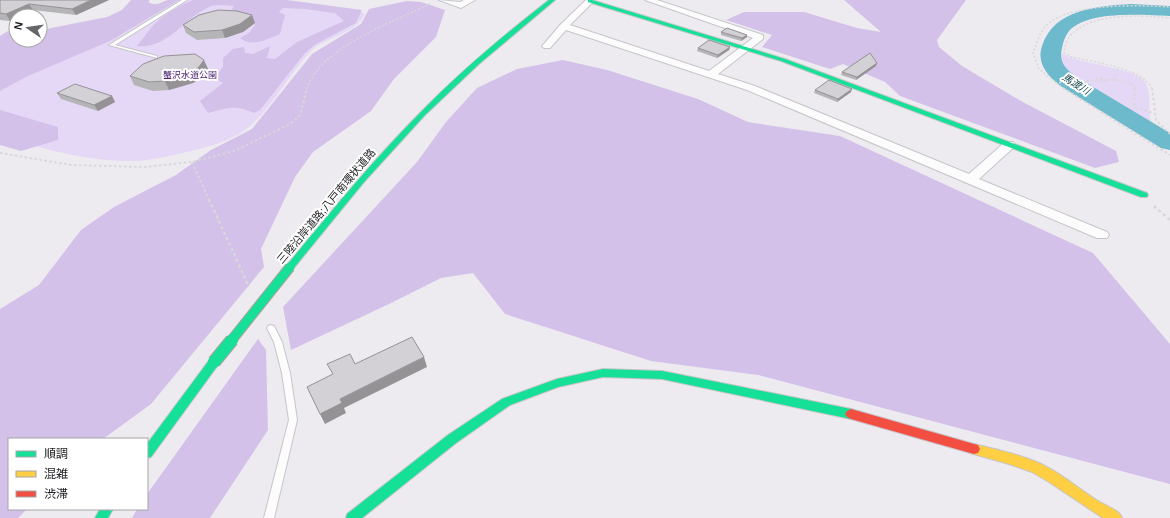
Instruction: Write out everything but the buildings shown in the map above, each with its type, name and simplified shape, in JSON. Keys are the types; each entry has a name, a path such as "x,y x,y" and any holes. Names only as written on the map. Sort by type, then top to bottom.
{"main road":[{"name":"三陸沿岸道路;八戸南環状道路","path":"148,453 214,362 290,267 405,133 460,78 501,41 552,0"},
{"path":"590,1 783,60 1144,195"},
{"path":"352,518 452,439 506,402 557,383 603,373 662,376 859,416 1014,460 1035,468 1042,471 1097,509 1116,518"}],"street":[{"path":"443,0 461,5 471,0"},
{"path":"649,0 760,37 711,74"},
{"path":"547,46 564,26 590,1"},
{"path":"564,26 752,88 1102,235"},
{"path":"970,180 1009,145"}],"lane":[{"path":"155,57 111,45 185,0"},
{"path":"269,518 293,420 286,373 278,342 271,328"}],"path":[{"path":"0,153 72,165 144,167 192,162 234,151 290,124 300,115 309,82 321,64 330,56 350,43 437,0"},
{"path":"1170,7 1101,8 1057,18 1048,24 1040,34 1033,53 1039,69 1055,83 1170,155"},
{"path":"1170,18 1138,16 1102,19 1074,32 1064,48 1064,53 1135,73 1148,81 1152,88 1153,114 1157,124 1170,134"},
{"path":"1114,79 1118,68"},
{"path":"1055,83 1098,80 1104,82 1104,80 1114,79 1134,85 1136,89 1133,103 1134,107 1153,114"},
{"path":"192,162 250,290"},
{"path":"1144,195 1170,220"}],"green space":[{"name":"蟹沢水道公園","path":"172,0 269,0 355,10 365,14 360,21 346,32 323,43 309,53 271,104 245,130 232,138 217,144 155,159 118,161 67,154 0,136 0,86"},
{"path":"1059,52 1079,60 1128,72 1144,81 1149,91 1150,120 1152,125 1145,125 1067,73 1060,65 1057,53"}],"shaded area":[{"path":"131,0 150,0 148,2 156,4 168,0 179,0 110,41 28,76 0,91 0,36 8,31 8,48 48,48 48,29 107,17 122,10"},
{"path":"194,0 287,0 362,10 356,23 316,44 305,53 260,110 254,113 242,108 231,108 208,113 200,101 223,83 215,78 223,67 223,58 233,49 244,47 245,53 253,54 270,46 267,58 275,59 297,42 344,21 335,13 283,8 279,12 285,15 280,34 260,42 249,42 240,38 249,33 255,25 253,19 238,15 232,9 234,6 221,5 209,7 200,12 175,32 157,43 147,46 137,46 151,28 165,15"},
{"path":"844,0 966,0 937,40 939,47 962,66 1021,101 1116,151 1119,162 1095,168 900,96 885,82 843,64 830,69 762,47 772,35 726,20 744,12 804,12 857,28 881,32"},
{"path":"407,1 421,2 445,10 436,37 394,79 371,111 313,152 295,177 261,249 264,267 151,404 104,438 8,438 8,510 26,510 18,518 0,518 0,309 39,285 81,230 114,207 176,175 211,150 252,129 312,54 361,24 369,9"},
{"path":"563,60 607,70 698,99 748,122 840,136 1093,253 1170,344 1170,484 758,375 651,361 505,314 473,273 441,278 291,350 283,307 417,162 446,122 477,88 517,69"},
{"path":"0,110 58,127 58,140 21,151 0,145"},
{"path":"258,339 266,350 268,430 210,518 132,518 136,510 148,510 148,493"}],"waterway":[{"name":"馬渡川","path":"1170,11 1116,10 1076,18 1063,26 1059,31 1051,50 1052,63 1057,72 1065,79 1170,143"}],"traffic: fast":[{"path":"290,267 361,181 423,113 476,62 552,0"},
{"path":"590,1 783,60 1144,195"},
{"path":"214,362 290,267"},
{"path":"148,452 214,362"},
{"path":"352,518 452,439 506,402 557,383 603,373 662,375 851,414"},
{"path":"101,518 106,510"}],"traffic: slow":[{"path":"974,449 1009,458 1036,468 1097,508 1116,518"}],"traffic: jam":[{"path":"851,414 974,449"}]}
